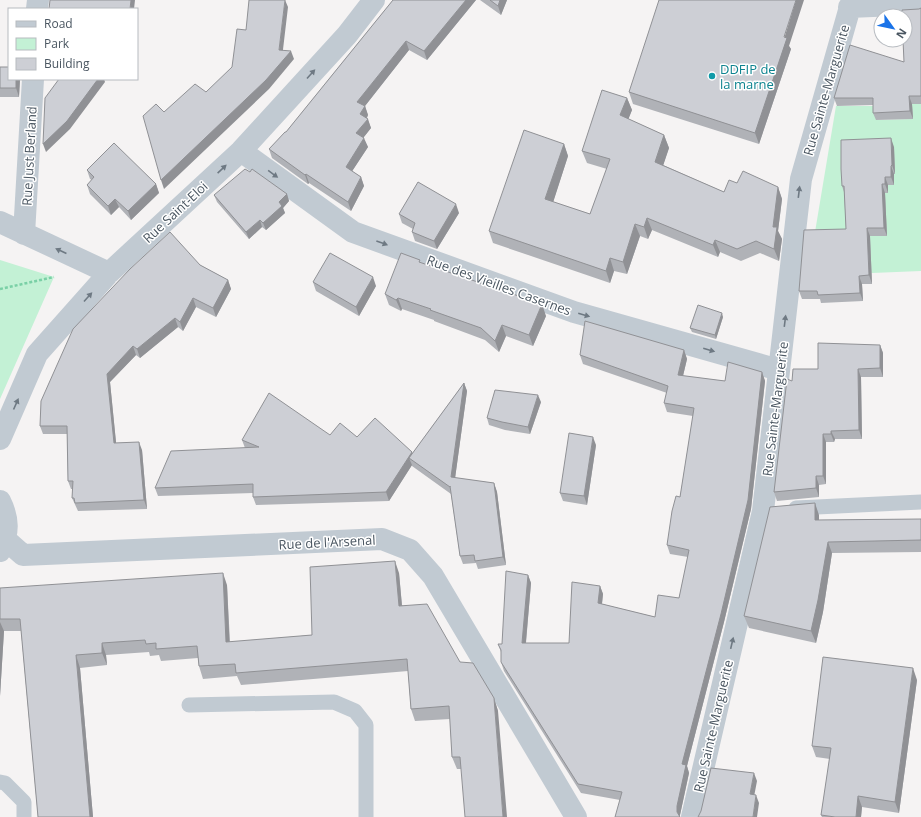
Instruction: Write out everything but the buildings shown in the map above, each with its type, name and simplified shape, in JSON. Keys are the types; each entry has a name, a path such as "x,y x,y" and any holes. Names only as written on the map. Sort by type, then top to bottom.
{"street":[{"name":"Rue Saint-Eloi","path":"0,440 37,354 109,273 241,151 347,35 374,0"},
{"path":"850,4 921,4"},
{"name":"Rue Sainte-Marguerite","path":"692,817 775,510 779,370 801,179 850,4"},
{"name":"Rue Just Berland","path":"24,234 33,80"},
{"name":"Rue des Vieilles Casernes","path":"241,151 353,232 574,312 779,370"},
{"path":"0,222 109,273"},
{"path":"0,501 6,514 7,527 3,546"},
{"name":"Rue de l'Arsenal","path":"3,546 24,555 382,540 410,550 433,576 576,817"}],"lane":[{"path":"775,510 815,506 921,502"},
{"path":"189,705 334,702 354,711 366,724 366,817"},
{"path":"0,782 5,784 24,802 24,817"}],"path":[{"path":"0,289 54,277"}],"green space":[{"path":"921,103 921,271 872,273 814,238 836,106 876,106 876,120 912,119 908,104"},
{"path":"0,260 54,277 0,399"}],"place":[{"name":"DDFIP de la marne","path":"712,76"}]}
